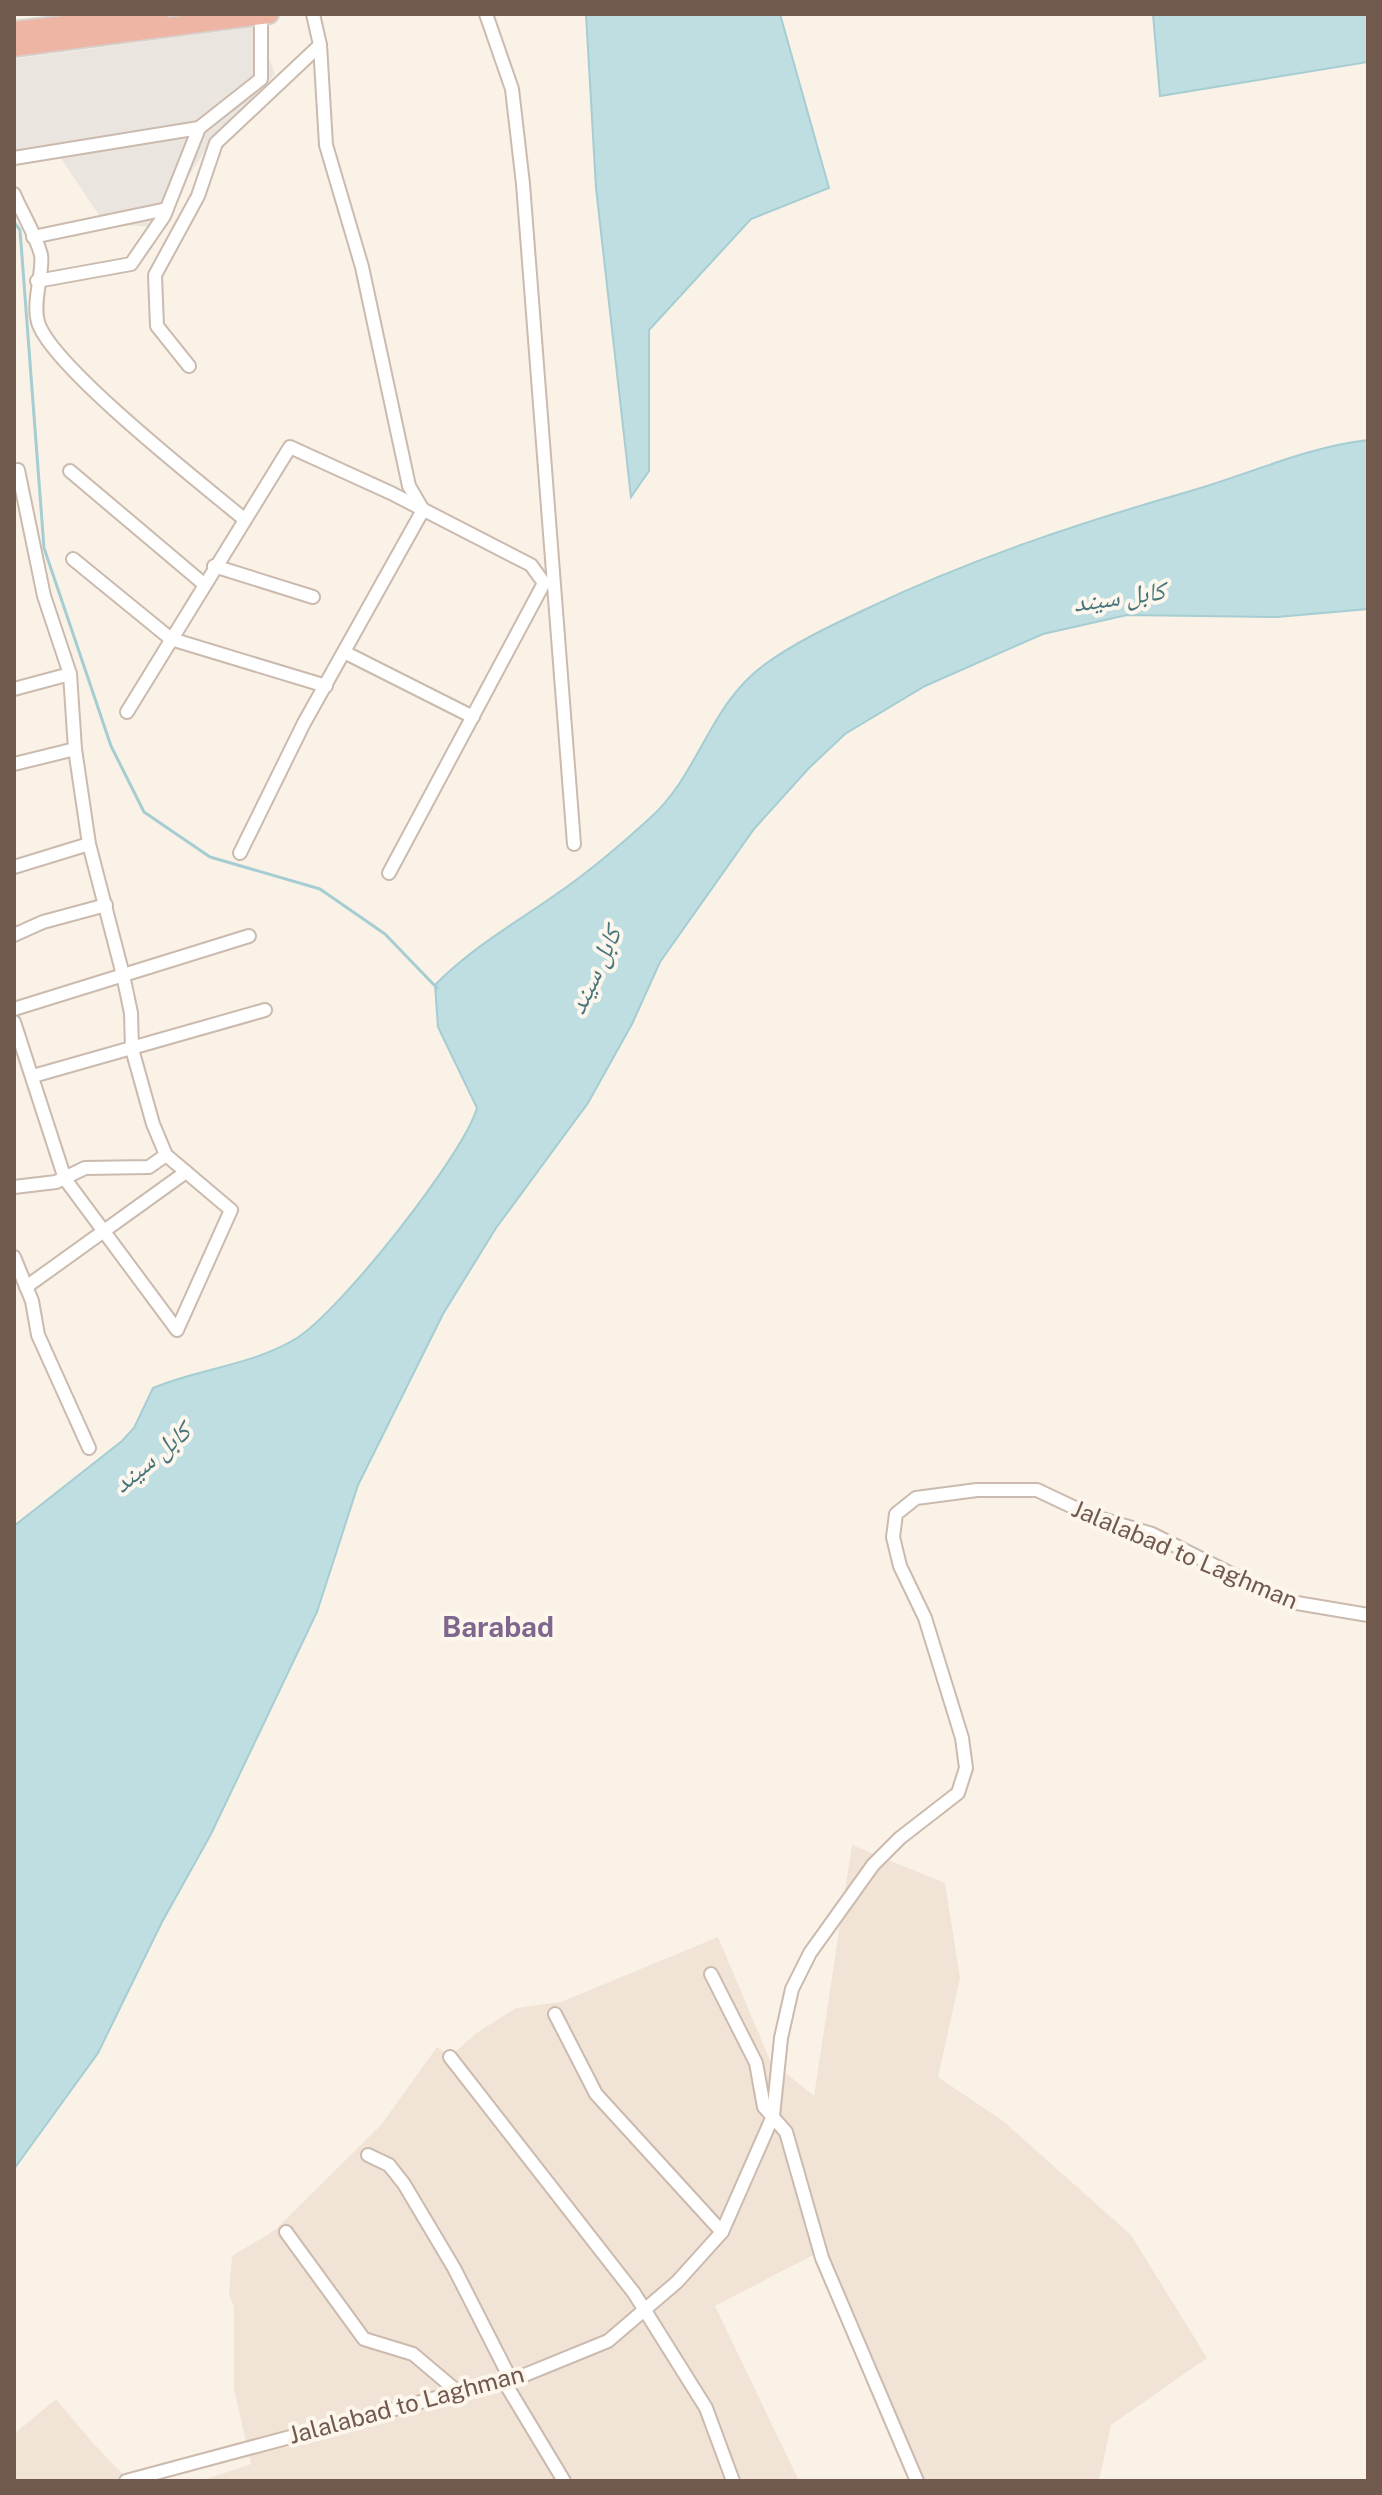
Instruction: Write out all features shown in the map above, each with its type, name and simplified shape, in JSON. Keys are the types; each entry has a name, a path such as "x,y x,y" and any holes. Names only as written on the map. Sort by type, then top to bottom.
{"highway":[{"path":"14,31 113,16 137,24 159,14"},
{"path":"14,47 137,24 269,14"}],"street":[{"path":"313,14 320,45 326,145 362,267 409,486 423,510"},
{"path":"486,14 512,89 523,184 574,844"},
{"path":"14,158 199,128 261,79 261,15"},
{"path":"189,366 157,326 155,275 198,196 216,143 320,45"},
{"path":"37,281 131,264 167,209 199,128"},
{"path":"14,194 42,258 37,281 38,323 67,363 151,441 244,519"},
{"path":"33,237 167,209"},
{"path":"127,712 290,447 531,565 544,583 389,873"},
{"path":"14,1022 65,1179 177,1330 231,1210 166,1155 153,1124 132,1049 131,1013 123,975 89,844 75,749 70,674 44,596 18,470"},
{"path":"70,471 205,585"},
{"path":"240,853 326,686 423,510"},
{"path":"73,559 171,639 326,686"},
{"path":"214,566 313,597"},
{"path":"346,653 473,717"},
{"path":"14,689 70,674"},
{"path":"14,764 75,749"},
{"path":"14,867 89,844"},
{"path":"14,935 43,922 106,905"},
{"path":"14,1009 249,936"},
{"path":"33,1076 265,1010"},
{"path":"14,1187 65,1179 85,1168 149,1167 166,1155"},
{"path":"26,1287 186,1172"},
{"path":"14,1257 26,1287 38,1335 89,1448"},
{"name":"Jalalabad to Laghman","path":"126,2481 508,2380 597,2347 645,2311 722,2232 773,2116 781,2038 792,1989 810,1953 873,1865 900,1838 958,1793 966,1768 962,1738 925,1618 900,1566 893,1537 896,1514 916,1498 977,1490 1037,1490 1092,1516 1152,1534 1285,1601 1368,1615"},
{"path":"711,1974 756,2063 764,2107 786,2132 822,2258 917,2481"},
{"path":"555,2014 596,2094 722,2232"},
{"path":"450,2057 645,2311 706,2408 733,2481"},
{"path":"368,2155 389,2165 404,2184 454,2268 508,2380 564,2481"},
{"path":"286,2232 357,2332 372,2343 413,2354 458,2392"}],"shaded area":[{"path":"256,27 275,74 207,148 155,227 105,224 58,154 14,161 14,59"},
{"path":"852,1845 945,1883 960,1978 938,2077 1003,2121 1131,2235 1207,2358 1111,2425 1099,2481 922,2481 815,2254 715,2306 799,2481 200,2481 251,2464 234,2389 234,2307 229,2294 232,2256 275,2230 381,2125 437,2047 450,2056 478,2032 516,2008 561,2002 718,1937 770,2060 814,2096"},
{"path":"56,2399 129,2481 14,2481 14,2434"}],"water":[{"path":"586,14 780,14 829,188 751,219 649,330 649,471 631,497 596,188"},
{"path":"1153,14 1368,14 1368,62 1160,96"},
{"name":"کابل سيند","path":"1368,440 1368,609 1277,617 1127,615 1043,634 925,686 845,734 809,768 754,829 660,962 632,1024 588,1103 496,1228 443,1314 358,1485 317,1612 211,1834 162,1922 98,2053 14,2169 14,1526 122,1441 134,1428 153,1388 262,1355 297,1338 341,1297 398,1231 449,1160 477,1108 438,1027 435,985 487,941 589,870 649,819 680,782 717,720 745,681 800,642 945,574 1027,543 1301,454"}],"waterway":[{"path":"14,222 20,230 44,548 111,746 144,812 210,857 320,889 385,934 437,988"}],"district":[{"name":"Barabad","path":"498,1626"}]}
